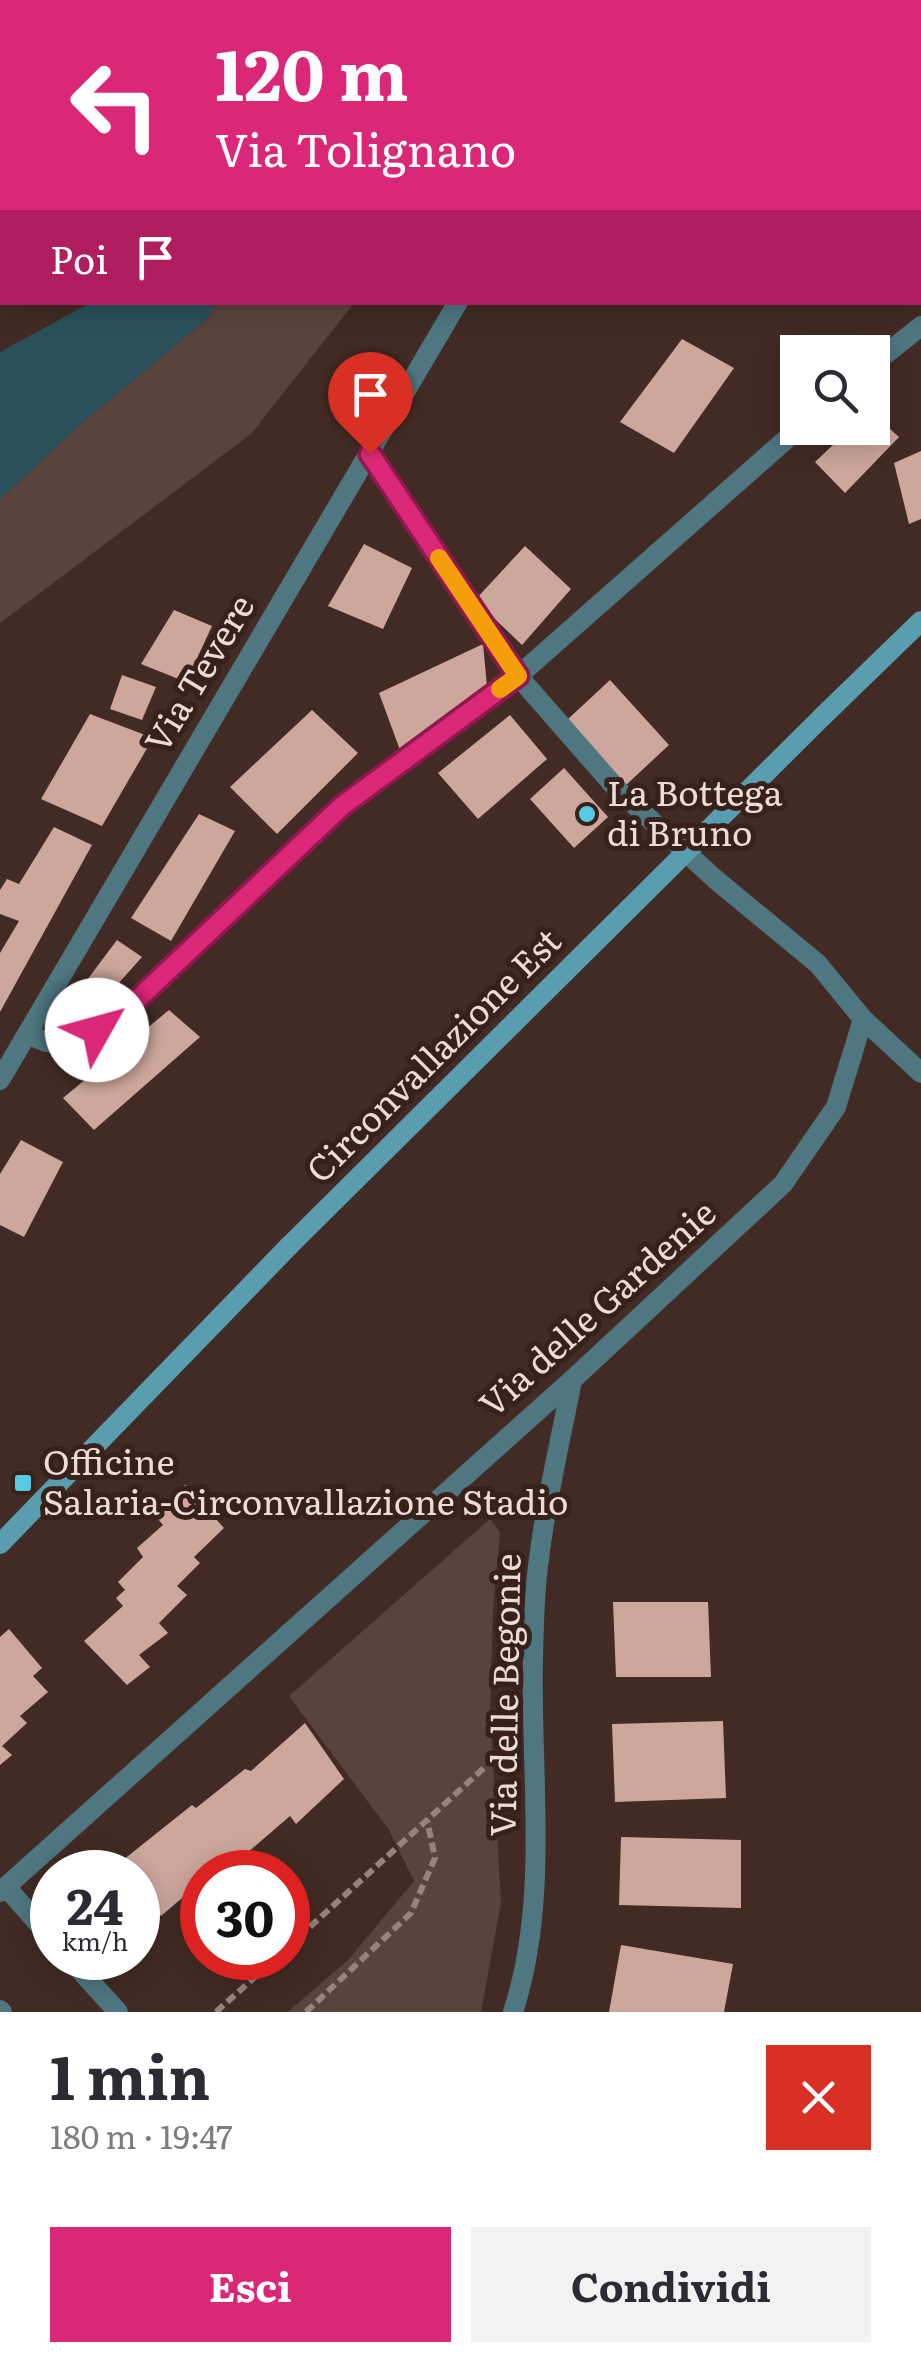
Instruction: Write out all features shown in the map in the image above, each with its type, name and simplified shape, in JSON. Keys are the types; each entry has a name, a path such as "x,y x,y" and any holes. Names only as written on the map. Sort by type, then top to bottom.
{"main road":[{"name":"Circonvallazione Est","path":"0,1544 289,1246 921,620"}],"street":[{"name":"Via Tevere","path":"0,1080 456,305"},
{"path":"890,351 921,326"},
{"path":"28,1034 46,1042 66,1044 97,1030 140,997 342,806 518,676 780,445"},
{"path":"370,454 518,676 616,788 715,880 818,964 864,1019 921,1072"},
{"name":"Via delle Gardenie","path":"3,1890 572,1380 783,1184 836,1107 864,1019"},
{"name":"Via delle Begonie","path":"513,2012 534,1888 533,1660 538,1560 572,1380"},
{"path":"3,1890 30,1917"},
{"path":"89,1980 118,2012"}],"path":[{"path":"310,1927 535,1722"},
{"path":"306,2012 411,1913 436,1858 427,1820"},
{"path":"216,2012 252,1980"}],"shaded area":[{"path":"215,305 352,305 251,434 0,623 0,499 83,422 207,319"},
{"path":"490,1519 500,1532 490,1710 501,1903 481,2012 288,2012 348,1960 414,1881 389,1830 289,1696"}],"water":[{"path":"86,305 215,305 207,319 83,422 0,499 0,352"}],"building":[{"path":"682,339 734,368 674,453 620,422"},
{"path":"890,429 899,437 845,493 815,462 833,445 890,445"},
{"path":"921,451 921,519 909,524 894,463"},
{"path":"364,544 412,568 383,629 328,606"},
{"path":"525,546 571,589 522,645 475,600"},
{"path":"174,610 212,626 186,682 141,664"},
{"path":"483,644 487,686 400,750 379,693"},
{"path":"122,675 156,687 142,720 110,709"},
{"path":"610,680 669,745 626,785 567,720"},
{"path":"312,710 358,753 277,834 230,787"},
{"path":"90,714 153,738 102,826 41,799"},
{"path":"510,715 547,759 478,819 438,773"},
{"path":"564,768 608,817 574,848 530,799"},
{"path":"199,814 235,831 171,941 131,918"},
{"path":"54,827 92,845 0,1012 0,953 19,921 0,914 0,890 7,879 19,884"},
{"path":"117,940 142,957 109,994 87,980"},
{"path":"169,1010 200,1037 94,1130 63,1098"},
{"path":"21,1140 63,1162 24,1237 0,1225 0,1174"},
{"path":"185,1485 224,1528 194,1557 200,1563 177,1586 187,1595 159,1623 168,1633 139,1655 150,1667 127,1685 84,1641 123,1606 116,1598 125,1590 118,1582 143,1557 137,1548 163,1525 154,1514"},
{"path":"613,1602 708,1602 711,1677 616,1677"},
{"path":"9,1629 42,1668 33,1676 48,1692 20,1716 27,1723 2,1746 12,1755 0,1765 0,1637"},
{"path":"723,1721 726,1798 615,1802 612,1724"},
{"path":"305,1723 344,1779 296,1824 290,1816 251,1850 180,1850 180,1900 161,1916 160,1850 136,1850 192,1805 196,1808 245,1769 251,1771"},
{"path":"621,1837 741,1840 741,1908 619,1905"},
{"path":"621,1945 733,1964 724,2012 609,2012"}],"slow traffic":[{"path":"439,558 518,676 500,689"}],"place":[{"name":"La Bottega di Bruno","path":"587,814"},
{"name":"Officine Salaria-Circonvallazione Stadio","path":"23,1483"}],"route":[{"path":"97,1030 140,997 342,806 518,676 370,454"}]}
